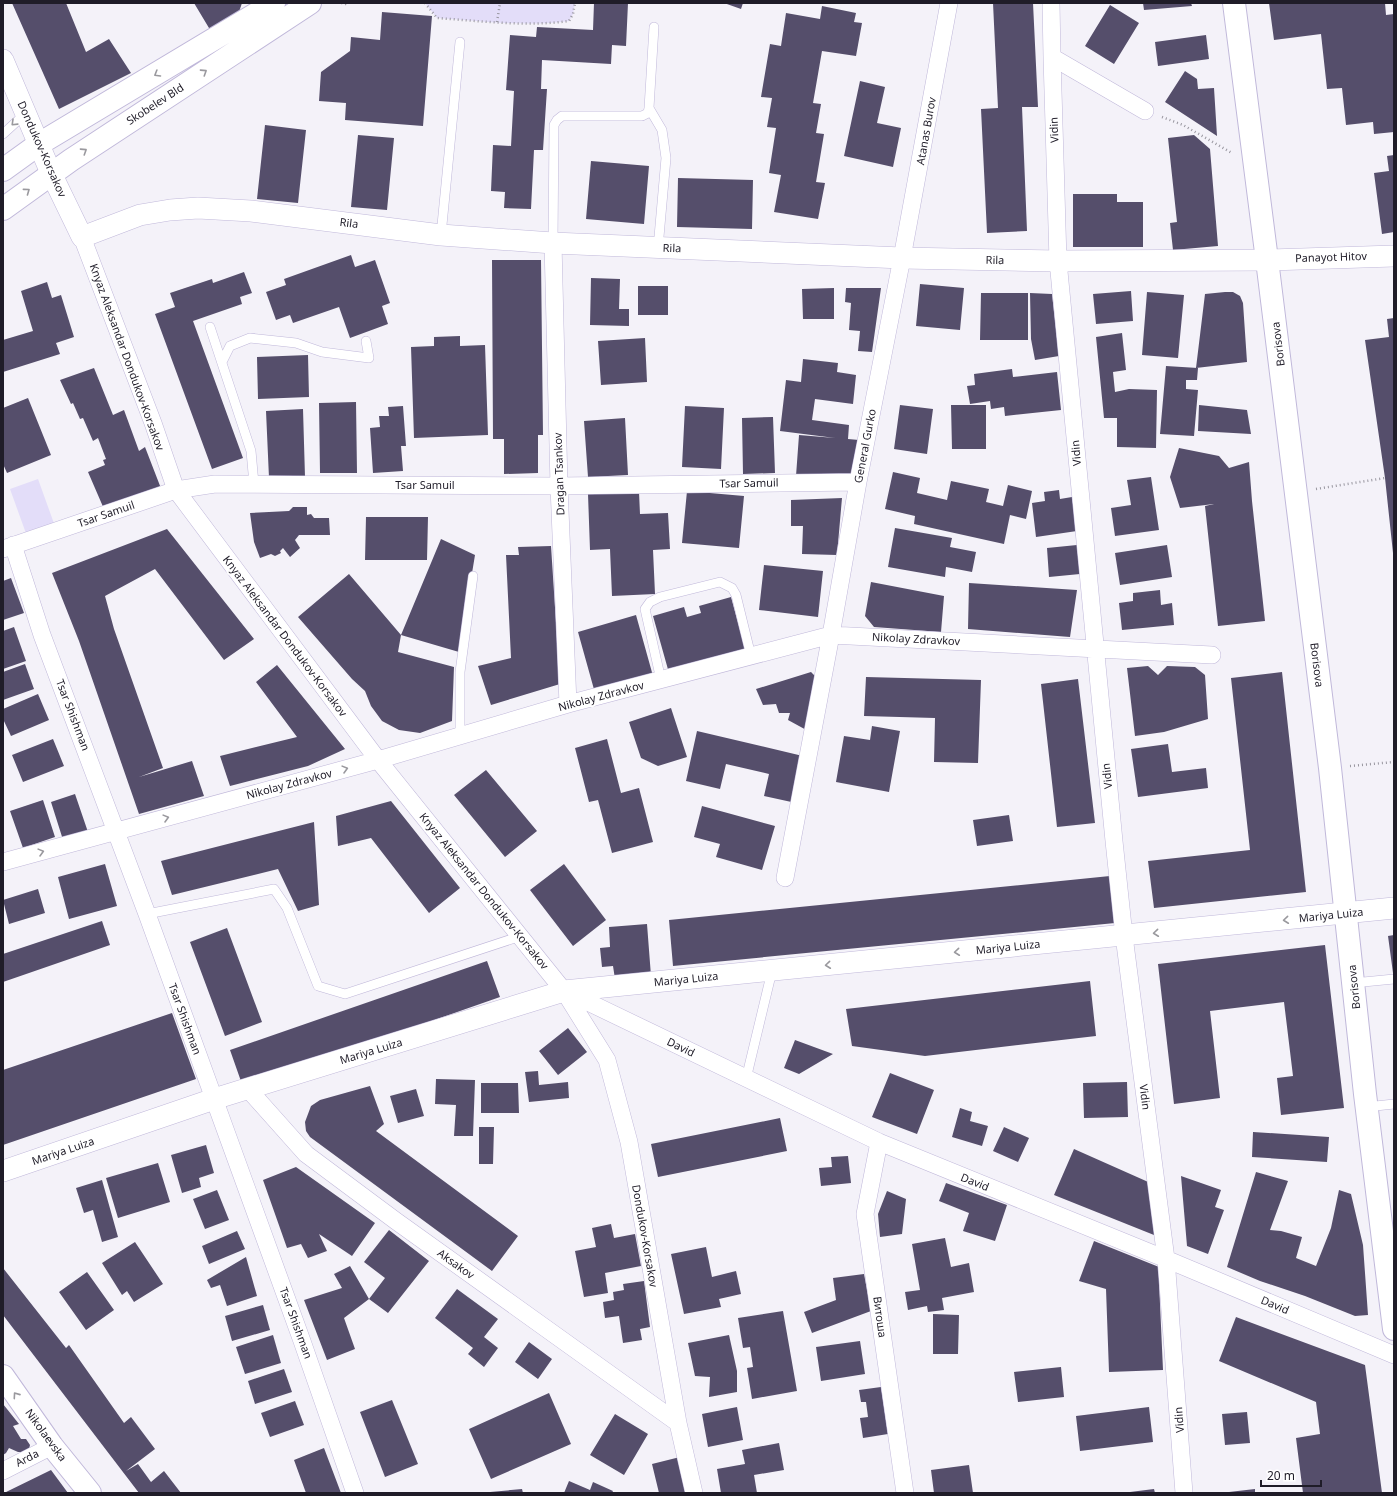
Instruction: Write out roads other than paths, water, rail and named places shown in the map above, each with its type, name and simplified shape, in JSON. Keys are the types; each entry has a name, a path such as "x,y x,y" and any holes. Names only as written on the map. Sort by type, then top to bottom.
{"main road":[{"path":"3,170 39,144 274,3"},
{"name":"Skobelev Bld","path":"3,209 52,173 310,3"},
{"name":"Borisova","path":"1234,3 1256,166 1330,768 1366,1107 1394,1329"},
{"name":"Nikolaevska","path":"3,1376 52,1446 90,1493"}],"street":[{"path":"242,23 250,3"},
{"name":"Atanas Burov","path":"902,258 949,3"},
{"name":"Vidin","path":"1051,3 1058,261 1094,648 1124,936 1166,1259 1184,1493"},
{"path":"1052,57 1146,111"},
{"name":"Dondukov-Korsakov","path":"3,60 39,144 82,237"},
{"name":"Rila","path":"82,237 140,215 170,210 198,208 250,211 441,235 553,243 902,258 1058,261 1267,260"},
{"name":"Knyaz Aleksandar Dondukov-Korsakov","path":"82,237 153,423 176,490 378,760 564,991"},
{"name":"Dragan Tsankov","path":"553,243 559,486 568,704"},
{"name":"Panayot Hitov","path":"1267,260 1394,256"},
{"name":"General Gurko","path":"785,878 858,482 902,258"},
{"name":"Tsar Samuil","path":"8,547 176,490 215,484 559,486 858,482"},
{"name":"Tsar Shishman","path":"8,547 147,914 302,1341 355,1493"},
{"name":"Nikolay Zdravkov","path":"3,862 378,760 568,704 831,635 1212,655"},
{"name":"Mariya Luiza","path":"3,1171 214,1099 564,991 1394,908"},
{"name":"Dondukov-Korsakov","path":"564,991 607,1060 629,1142 678,1423 694,1493"},
{"name":"David","path":"564,991 879,1142 1166,1259 1394,1356"},
{"name":"Aksakov","path":"248,1089 306,1154 396,1221 678,1423"},
{"name":"Витоша","path":"879,1142 865,1214 905,1493"},
{"name":"Arda","path":"3,1471 52,1446"}],"lane":[{"path":"553,243 554,125 562,116 642,116 648,113 650,108 654,27"},
{"path":"441,235 460,42"},
{"path":"650,108 662,130 666,158 658,248"},
{"path":"3,134 26,113"},
{"path":"210,327 252,450 254,484"},
{"path":"222,362 230,346 250,338 296,343 322,352 370,358 366,341"},
{"path":"460,736 460,672 474,576"},
{"path":"661,680 645,609 650,602 660,597 720,582 732,588 736,595 751,656"},
{"path":"147,914 274,889 287,908 318,986 345,994 521,936"},
{"path":"746,1079 772,971"},
{"path":"1353,983 1394,979"},
{"path":"1366,1107 1394,1104"}]}
